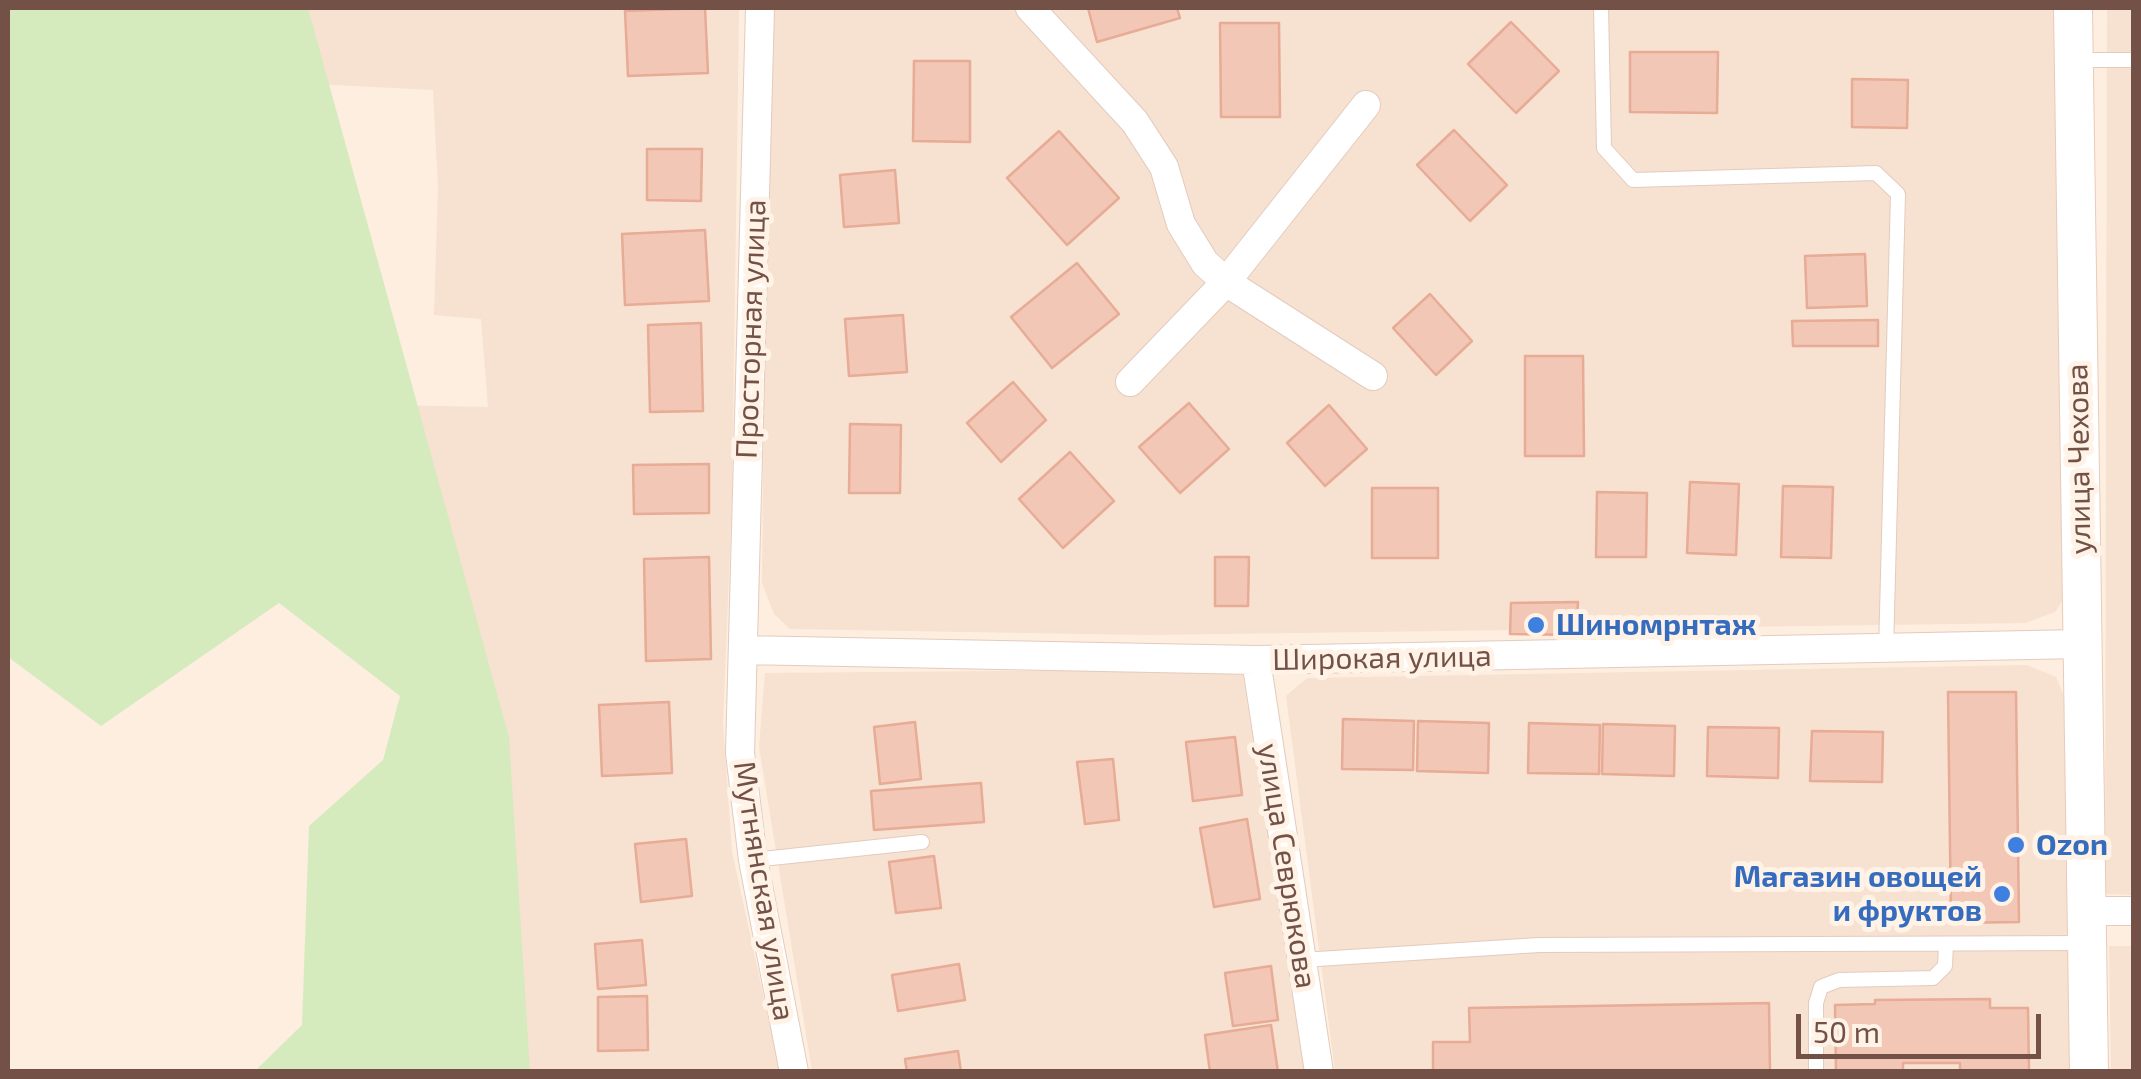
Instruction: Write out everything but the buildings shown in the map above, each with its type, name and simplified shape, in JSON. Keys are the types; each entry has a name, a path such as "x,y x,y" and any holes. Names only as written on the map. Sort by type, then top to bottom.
{"street":[{"name":"Просторная улица","path":"743,650 760,8"},
{"path":"1030,8 1134,122 1164,167 1181,224 1205,263 1226,282 1372,376"},
{"name":"улица Чехова","path":"2073,8 2089,1072"},
{"path":"1130,382 1226,282 1366,105"},
{"name":"Широкая улица","path":"743,650 1256,660 1886,651 2081,644"},
{"name":"Мутнянская улица","path":"743,650 740,753 753,860 794,1072"},
{"name":"улица Севрюкова","path":"1256,660 1319,1072"},
{"path":"2086,927 2134,912"}],"lane":[{"path":"1601,8 1604,148 1633,180 1876,172 1898,194 1886,651"},
{"path":"2074,60 2134,60"},
{"path":"753,860 922,842"},
{"path":"1302,960 1539,945 1946,944 2086,927"},
{"path":"1816,1072 1816,1003 1822,987 1839,980 1933,978 1945,966 1946,944"}],"shaded area":[{"path":"273,8 739,8 732,496 723,724 732,852 780,1071 494,1071 344,404 488,407 481,319 434,315 438,187 433,90 296,83"},
{"path":"768,8 2057,8 2067,584 2063,600 2055,612 2025,623 1147,635 790,629 774,614 762,583"},
{"path":"2107,8 2133,8 2134,895 2105,894"},
{"path":"2027,665 2056,677 2068,705 2074,1071 1335,1071 1286,696 1307,678"},
{"path":"1242,669 1307,1071 812,1071 759,747 765,673"},
{"path":"2109,946 2133,946 2133,1071 2111,1071"}],"green space":[{"path":"8,8 308,8 509,737 530,1071 255,1071 302,1025 309,826 383,760 400,696 279,603 101,726 8,657"}],"place":[{"name":"Шиномрнтаж","path":"1536,625"},
{"name":"Ozon","path":"2016,845"},
{"name":"Магазин овощей и фруктов","path":"2002,894"}]}
